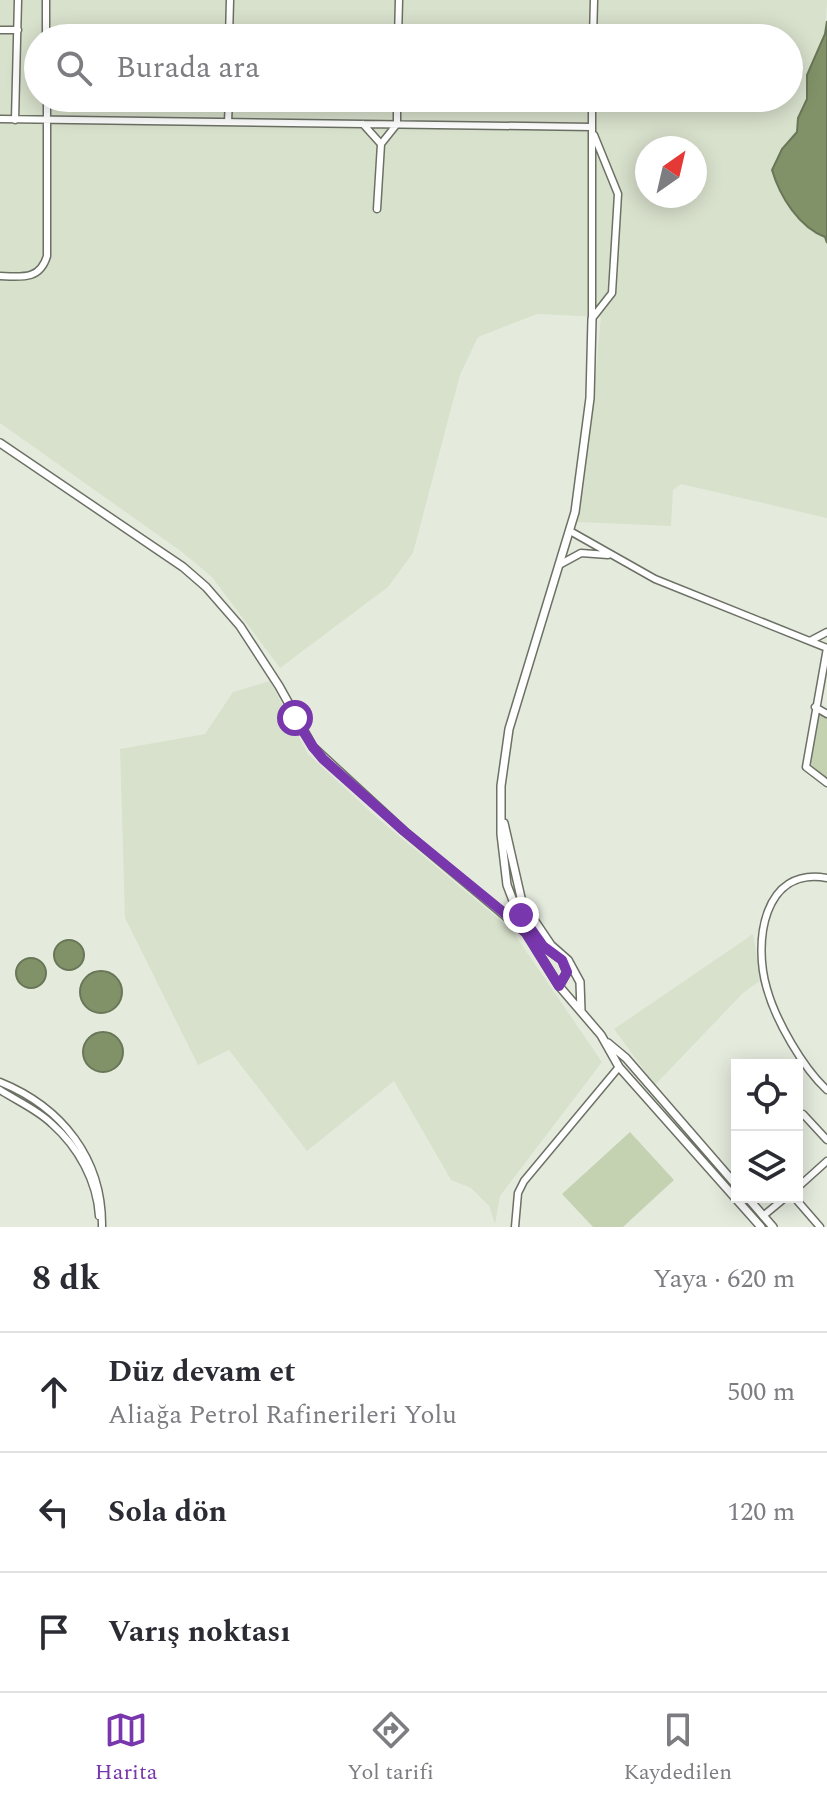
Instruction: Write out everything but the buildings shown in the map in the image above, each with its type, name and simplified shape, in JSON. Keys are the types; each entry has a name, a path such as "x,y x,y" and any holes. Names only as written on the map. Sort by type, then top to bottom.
{"street":[{"path":"15,120 18,0"},
{"path":"46,0 46,24"},
{"path":"229,24 230,0"},
{"path":"398,24 399,0"},
{"path":"593,24 594,0"},
{"path":"0,30 18,30"},
{"path":"0,276 31,277 45,263 49,242 47,112"},
{"path":"228,112 228,122"},
{"path":"377,209 381,144 397,124 397,112"},
{"path":"581,1011 580,982 565,955 540,934 525,913 502,818 501,786 509,729 570,531 579,487 590,398 592,112"},
{"path":"0,119 592,127"},
{"path":"363,124 381,144"},
{"path":"592,127 618,194 612,293 592,319"},
{"path":"0,443 183,567 206,587 240,626 313,747 404,831 526,933 559,986 603,1039 619,1067 761,1227"},
{"path":"570,531 643,573 827,648 806,767 827,783"},
{"path":"559,565 581,553 596,552 616,557"},
{"path":"810,641 827,632"},
{"path":"815,707 827,714"},
{"path":"827,878 814,876 795,879 777,894 769,905 764,925 763,956 766,988 786,1033 827,1090"},
{"path":"540,934 543,946 558,956 567,972 559,986"},
{"path":"603,1039 626,1058 731,1179"},
{"path":"515,1227 518,1193 524,1181 619,1067"},
{"path":"0,1082 38,1101 67,1126 85,1151 95,1172 103,1206 101,1227"},
{"path":"0,1090 52,1123 73,1148 88,1170 98,1202 101,1227"},
{"path":"803,1114 827,1140"},
{"path":"803,1183 827,1161"},
{"path":"752,1203 773,1227"},
{"path":"763,1216 779,1203"},
{"path":"799,1203 819,1226 827,1218"}],"shaded area":[{"path":"0,0 827,0 825,34 807,75 807,99 803,107 803,24 24,24 24,112 801,112 797,132 782,149 827,243 827,518 681,484 673,490 671,526 577,522 601,317 537,314 478,337 460,375 413,553 388,587 280,668 212,577 182,552 0,423"},
{"path":"827,21 827,243 825,237 807,226 792,210 772,170 782,149 797,132 798,118 807,99 807,75 825,34"},
{"path":"270,681 308,754 375,816 511,929 602,1062 500,1196 495,1224 489,1206 471,1188 451,1180 394,1081 307,1151 229,1050 198,1065 125,918 120,749 205,734 233,692"},
{"path":"817,712 827,717 827,778 811,766"},
{"path":"753,934 761,980 743,993 655,1085 614,1029"},
{"path":"69,940 80,944 84,955 80,966 69,970 58,966 54,955 58,944"},
{"path":"31,958 42,962 46,973 42,984 31,988 20,984 16,973 20,962"},
{"path":"101,971 116,977 122,992 116,1007 101,1013 86,1007 80,992 86,977"},
{"path":"103,1032 117,1038 123,1052 117,1066 103,1072 89,1066 83,1052 89,1038"},
{"path":"630,1132 674,1180 623,1227 593,1227 562,1194"}],"route":[{"path":"295,718 323,759 526,933 559,986 567,972 562,960 543,946 521,915"}]}
